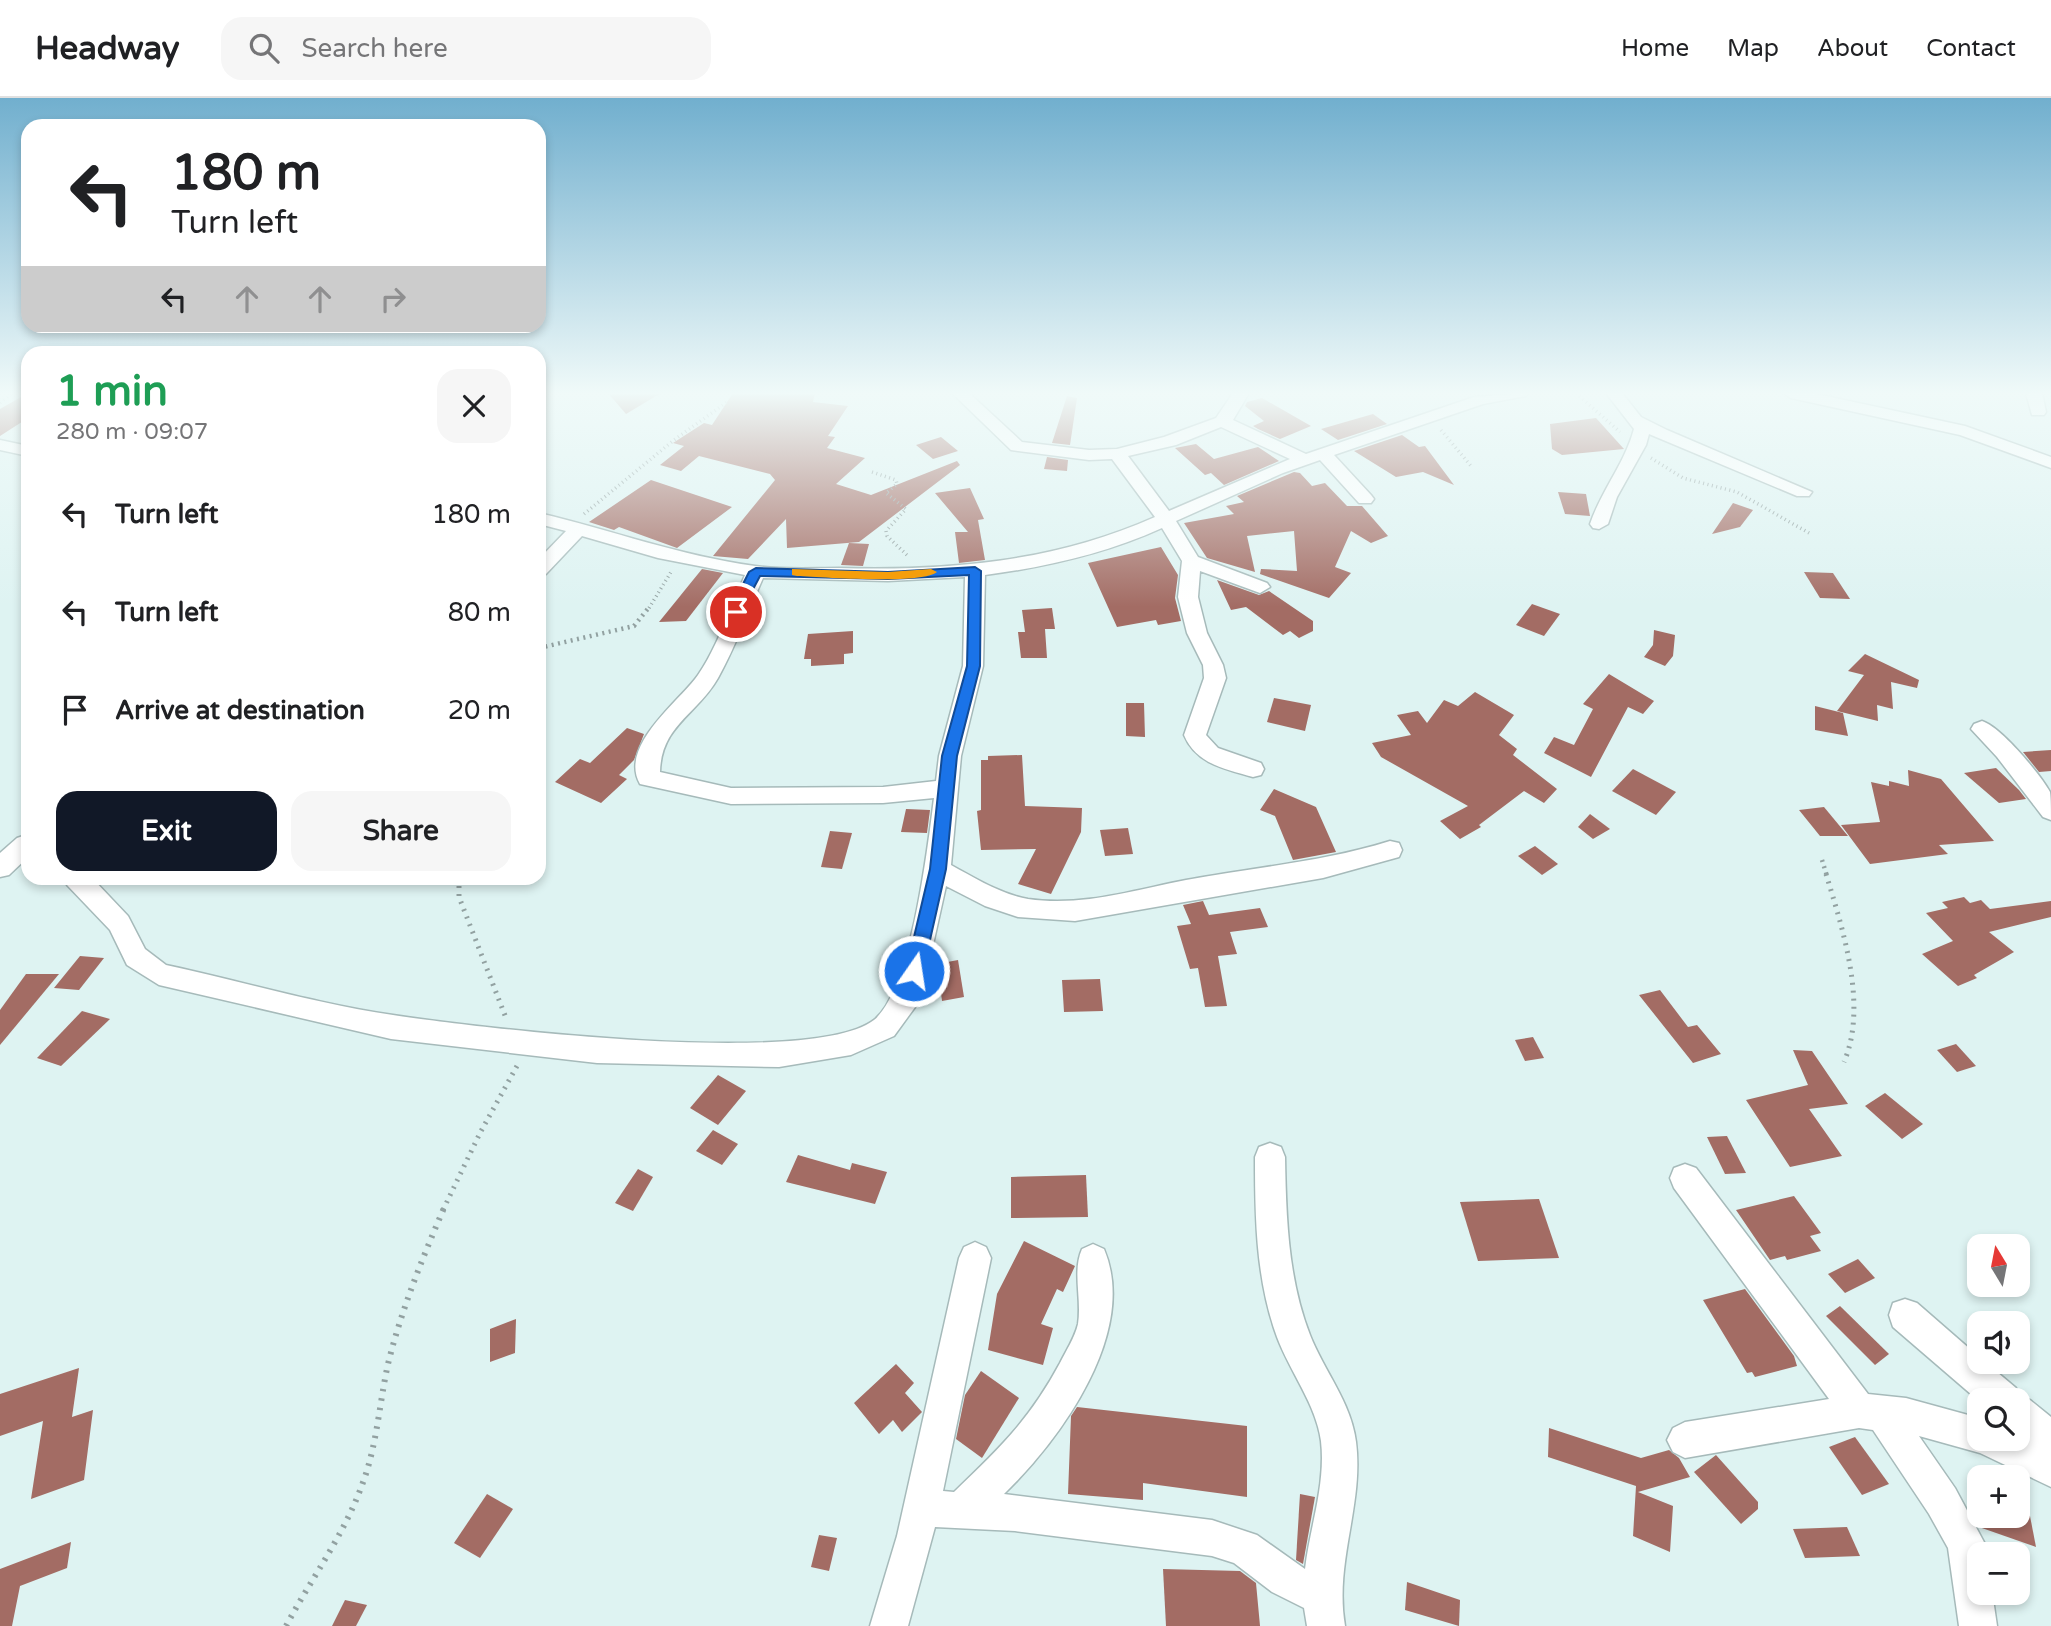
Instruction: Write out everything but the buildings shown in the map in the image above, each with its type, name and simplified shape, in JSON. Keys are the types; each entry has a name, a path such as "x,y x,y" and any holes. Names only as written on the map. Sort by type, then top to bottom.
{"street":[{"path":"1125,464 1166,518 1191,561 1188,597 1197,633 1213,665 1215,678 1195,735 1196,744 1205,751 1254,769"},
{"path":"546,520 681,557 756,572 888,575 975,571 1040,562 1122,539 1292,464"},
{"path":"1324,464 1365,499"},
{"path":"1599,524 1608,497 1627,464"},
{"path":"1735,464 1804,492"},
{"path":"546,561 574,527"},
{"path":"1191,561 1259,587"},
{"path":"83,885 120,923 135,957 159,974 391,1027 597,1051 779,1055 851,1042 884,1028 907,999 938,869 950,756 973,666 975,571"},
{"path":"756,572 708,677 655,741 649,753 648,778 731,796 883,795 945,789"},
{"path":"1982,729 2005,751 2051,811"},
{"path":"0,868 21,849"},
{"path":"938,869 1003,904 1073,912 1103,910 1209,885 1283,878 1344,866 1390,850"},
{"path":"1270,1157 1270,1199 1286,1306 1294,1338 1332,1416 1339,1449 1338,1489 1321,1570 1325,1612"},
{"path":"1685,1178 1942,1502 1966,1544 1978,1626"},
{"path":"889,1626 920,1508 975,1258"},
{"path":"961,1510 1024,1450 1058,1401 1094,1326 1097,1293 1093,1260"},
{"path":"1905,1315 1990,1388"},
{"path":"1685,1440 1870,1411 1941,1423 1967,1432"},
{"path":"2030,1422 2051,1440"},
{"path":"2013,1451 2051,1469"},
{"path":"920,1508 1100,1521 1212,1538 1244,1548 1325,1612"}],"path":[{"path":"574,527 646,464"},
{"path":"1663,464 1683,478 1737,492 1809,533"},
{"path":"872,472 896,480 897,484 886,493 906,509 899,520 888,526 887,536 915,562 934,572"},
{"path":"546,646 634,626 642,619 681,557"},
{"path":"1822,860 1849,949 1854,1039 1844,1062"},
{"path":"286,1626 302,1593 334,1544 369,1466 391,1355 421,1256 521,1044 459,897 459,885"}],"slow traffic":[{"path":"797,572 888,575 931,572"}],"route":[{"path":"736,612 756,572 888,575 975,571 975,650 970,686 950,756 938,869 914,971"}]}
